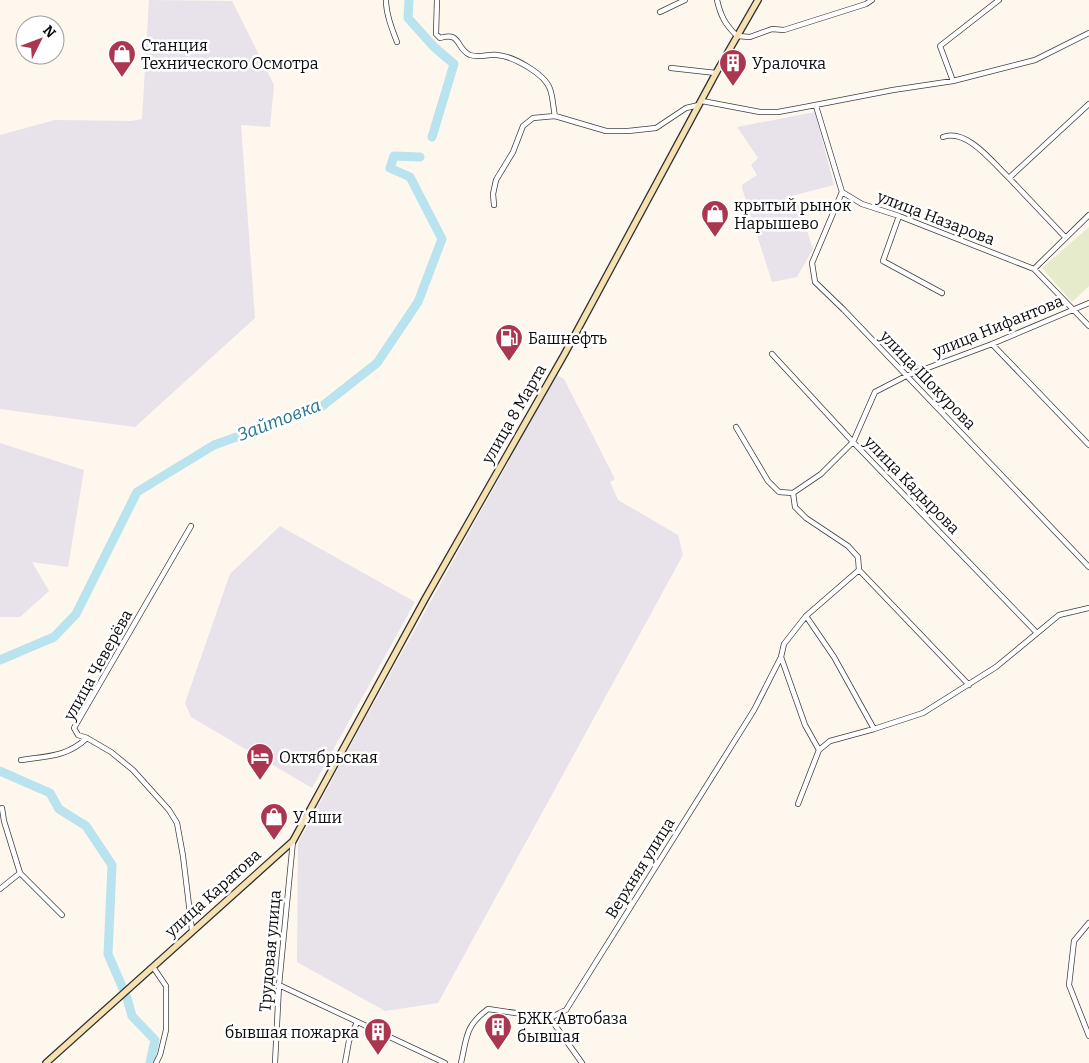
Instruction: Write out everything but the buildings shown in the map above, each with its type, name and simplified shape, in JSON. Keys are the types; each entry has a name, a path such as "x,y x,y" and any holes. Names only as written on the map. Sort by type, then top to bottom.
{"main road":[{"name":"улица 8 Марта","path":"293,841 425,599 564,355 716,73 758,0"},
{"name":"улица Каратова","path":"46,1063 293,841"}],"street":[{"path":"386,0 386,7 397,42"},
{"path":"438,0 436,34 440,38 448,35 454,37 466,53 473,56 496,55 508,57 538,73 545,78 550,89 555,116"},
{"path":"660,12 685,0"},
{"path":"716,0 722,18 737,36 750,37 772,28 784,30 866,4 872,0"},
{"path":"953,81 940,46 998,0"},
{"path":"494,205 493,194 496,180 513,152 524,126 533,118 555,116 606,131 628,131 656,128 686,108 701,103 760,112 778,112 893,90 953,81 1035,60 1089,33"},
{"path":"671,68 716,73"},
{"path":"1009,178 1089,104"},
{"path":"816,106 842,192"},
{"path":"942,138 949,135 957,136 970,142 1009,178 1065,237"},
{"name":"улица Назарова","path":"842,192 862,204 899,216 1034,269"},
{"name":"улица Шокурова","path":"842,192 812,263 815,282 1089,567"},
{"path":"1089,214 1034,269 1089,326"},
{"path":"899,216 883,261 942,293"},
{"name":"улица Нифантова","path":"793,493 821,474 853,442 876,392 906,376 992,344 1089,303"},
{"path":"992,344 1089,445"},
{"name":"улица Кадырова","path":"772,354 853,442 1037,632"},
{"path":"736,427 768,481 779,492 793,493 795,507 806,518 848,546 858,557 859,570 969,685"},
{"name":"улица Чеверёва","path":"191,526 74,728 78,735 111,752 133,770 170,810 177,823 184,856 192,930"},
{"name":"Верхняя улица","path":"550,1018 566,1010 754,710 781,657 784,644 806,616 859,570"},
{"path":"798,804 819,750 830,741 874,730 923,714 996,667 1059,615 1089,608"},
{"path":"806,616 834,657 874,730"},
{"path":"781,657 805,725 819,750"},
{"path":"20,760 59,754 76,748 87,738"},
{"path":"2,808 4,821 20,873 62,915"},
{"name":"Трудовая улица","path":"276,1063 279,985 293,841"},
{"path":"0,889 20,873"},
{"path":"1089,923 1074,941 1069,985 1089,1036"},
{"path":"153,966 166,986 166,1030 160,1056 156,1063"},
{"path":"279,985 445,1063"},
{"path":"460,1063 469,1027 477,1017 488,1009 550,1018 582,1063"},
{"path":"345,1063 357,1022"}],"shaded area":[{"path":"149,0 232,1 274,85 270,127 241,125 255,318 135,427 0,409 0,135 55,120 131,121 142,119"},
{"path":"815,112 834,185 795,195 813,249 797,277 772,282 742,188 742,185 757,175 751,165 758,158 737,127"},
{"path":"557,375 564,379 615,479 610,482 618,500 678,535 683,555 438,1003 385,1011 297,962 298,843"},
{"path":"0,443 84,470 68,567 32,562 49,591 20,617 0,617"},
{"path":"280,526 415,602 312,788 191,717 185,703 230,574"}],"green space":[{"path":"1089,227 1089,286 1072,302 1042,268"}],"waterway":[{"name":"Зайтовка","path":"409,0 408,18 434,47 454,64 432,137"},
{"name":"Зайтовка","path":"0,660 54,637 76,614 137,492 214,445 321,407 377,363 418,302 442,239 410,177 390,168 394,156 420,157"},
{"name":"Зайтовка","path":"0,771 50,793 59,809 86,826 112,865 108,954 127,998 132,1016 155,1040 150,1063"}],"place":[{"name":"Станция Технического Осмотра","path":"122,78"},
{"name":"Уралочка","path":"733,87"},
{"name":"крытый рынок Нарышево","path":"715,238"},
{"name":"Башнефть","path":"509,362"},
{"name":"Октябрьская","path":"260,781"},
{"name":"У Яши","path":"274,841"},
{"name":"БЖК Автобаза бывшая","path":"498,1051"},
{"name":"бывшая пожарка","path":"378,1056"}]}
